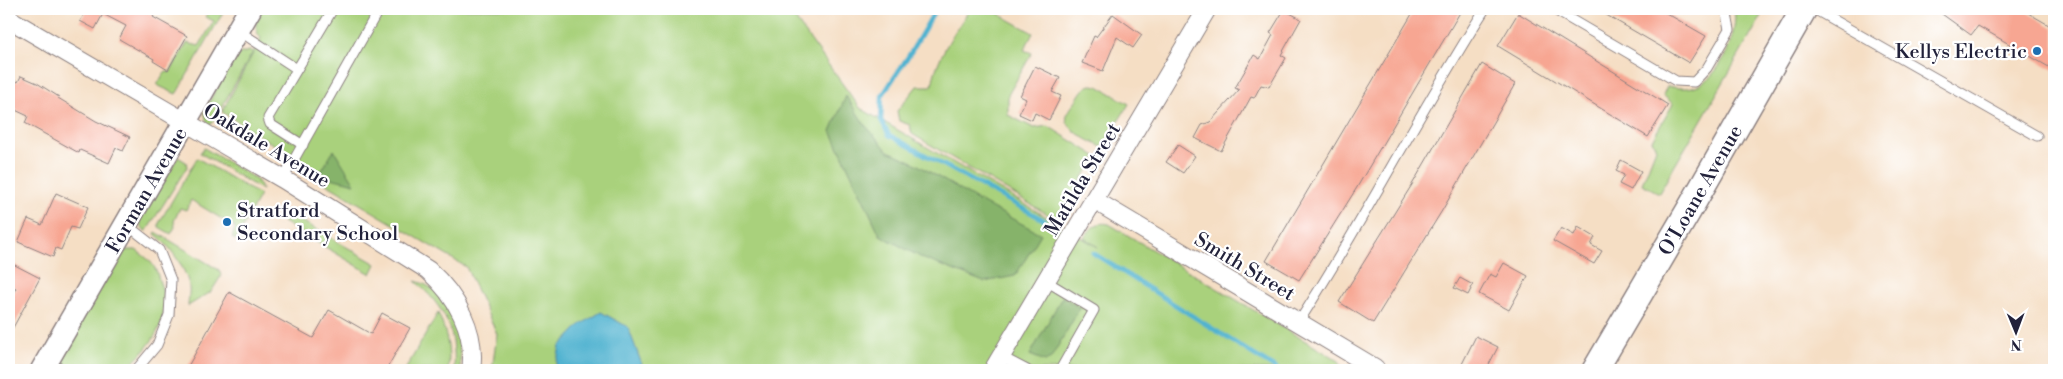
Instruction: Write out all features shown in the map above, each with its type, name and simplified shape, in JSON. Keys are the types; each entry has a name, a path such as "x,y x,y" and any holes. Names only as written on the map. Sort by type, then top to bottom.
{"main road":[{"name":"O'Loane Avenue","path":"1595,370 1804,9"}],"street":[{"name":"Forman Avenue","path":"42,370 250,9"},
{"name":"Matilda Street","path":"998,363 1207,9"},
{"name":"Oakdale Avenue","path":"9,19 117,83 185,120 283,179 410,258 438,279 456,302 468,328 473,356 471,370"},
{"name":"Smith Street","path":"1094,200 1376,368"}],"lane":[{"path":"303,145 270,124 268,118 333,9"},
{"path":"283,179 379,9"},
{"path":"1298,323 1365,213 1423,110 1485,9"},
{"path":"1554,9 1676,81 1694,82 1706,68 1730,30 1726,9"},
{"path":"1814,9 2037,136"},
{"path":"238,30 297,69"},
{"path":"127,225 159,250 171,280 169,314 157,345 136,370"},
{"path":"1046,281 1094,310 1060,370"},
{"path":"998,363 1027,370"}],"green space":[{"path":"210,9 225,9 176,94 157,85 165,72 170,72 187,43 199,46 214,21 205,17"},
{"path":"262,9 781,9 793,16 860,108 1098,247 1084,238 1097,224 1109,224 1339,361 1345,370 492,370 497,334 466,267 311,175 314,170 222,112 261,38 258,35 255,20"},
{"path":"970,9 990,9 1033,33 1024,50 1032,53 1008,95 1008,115 1034,128 1048,126 1096,156 1057,220 912,134 910,125 899,121 897,111 917,86 932,86 937,66 952,37"},
{"path":"1734,9 1766,9 1659,193 1642,184 1656,148 1652,140 1673,104 1663,95 1667,86 1694,87 1714,73 1731,41 1734,29"},
{"path":"249,51 253,52 215,119 208,127 204,111 233,58"},
{"path":"1091,85 1098,86 1129,104 1102,147 1073,130 1067,120 1067,115 1080,93"},
{"path":"846,96 865,125 888,151 913,162 977,200 1041,234 1015,276 984,282 924,259 880,235 831,131"},
{"path":"204,148 256,179 262,190 200,153"},
{"path":"334,150 355,184 319,175"},
{"path":"178,157 186,162 187,167 146,232 141,226 139,219"},
{"path":"197,158 260,195 236,240 232,238 235,227 191,200 186,210 180,208 171,234 159,227 159,223"},
{"path":"288,213 376,264 371,274 283,222"},
{"path":"156,232 219,270 221,276 211,292 188,306 189,286 181,265 166,244 155,234"},
{"path":"125,250 136,250 156,270 163,294 164,307 158,330 144,351 125,370 62,369 58,360 115,257"},
{"path":"415,281 428,286 446,304 452,316 459,344 460,370 454,370 453,343 447,320 434,300"},
{"path":"1062,297 1080,308 1051,358 1045,361 1030,355"},
{"path":"438,313 447,341 449,355 448,370 405,370"}],"water":[{"path":"601,312 628,327 644,370 555,370 560,346 580,325"}],"building":[{"path":"88,9 143,9 154,15 153,17 187,36 168,70 153,61 154,59 119,39 126,26 103,14 95,29 80,21"},
{"path":"1415,9 1462,9 1356,189 1299,280 1266,261"},
{"path":"1596,9 1659,9 1706,36 1689,63"},
{"name":"Kellys Electric","path":"1935,9 2021,9 2054,28 2054,70 1978,26 1971,35"},
{"path":"1284,10 1301,19 1281,55 1286,58 1269,87 1261,85 1254,98 1251,97 1221,151 1195,138 1202,125 1210,122 1239,90 1235,88 1254,55 1260,59 1273,35 1270,33"},
{"path":"1518,13 1668,105 1648,137 1498,46"},
{"path":"1113,14 1142,35 1133,48 1117,37 1103,71 1082,63 1094,36 1096,37"},
{"path":"1482,64 1515,84 1443,209 1373,323 1339,302 1413,183"},
{"path":"1035,66 1060,78 1052,92 1061,96 1049,120 1035,113 1032,120 1019,114 1026,99 1020,96"},
{"path":"21,76 37,83 96,121 130,137 123,151 116,148 109,163 80,150 79,153 25,123 28,116 9,107 9,78 18,82"},
{"path":"1178,145 1195,156 1183,173 1166,162"},
{"path":"1621,160 1641,171 1631,190 1619,184 1624,175 1616,171"},
{"path":"56,193 88,207 78,229 71,227 61,250 56,248 53,257 18,242 28,219 42,225"},
{"path":"1578,227 1595,237 1591,245 1602,251 1594,264 1553,241 1561,228 1574,235"},
{"path":"9,262 40,278 9,335 9,301 16,288 9,285"},
{"path":"1504,263 1528,276 1509,310 1479,294 1490,274 1496,277"},
{"path":"1460,278 1473,285 1468,295 1454,288"},
{"path":"229,292 313,338 329,310 371,334 382,313 410,328 386,370 186,370"},
{"path":"1476,336 1498,347 1486,370 1459,370"}],"waterway":[{"path":"936,9 882,96 881,120 889,135 1044,220"},
{"path":"1093,253 1278,370"}],"place":[{"name":"Kellys Electric","path":"2037,51"},
{"name":"Stratford Secondary School","path":"227,222"}]}
